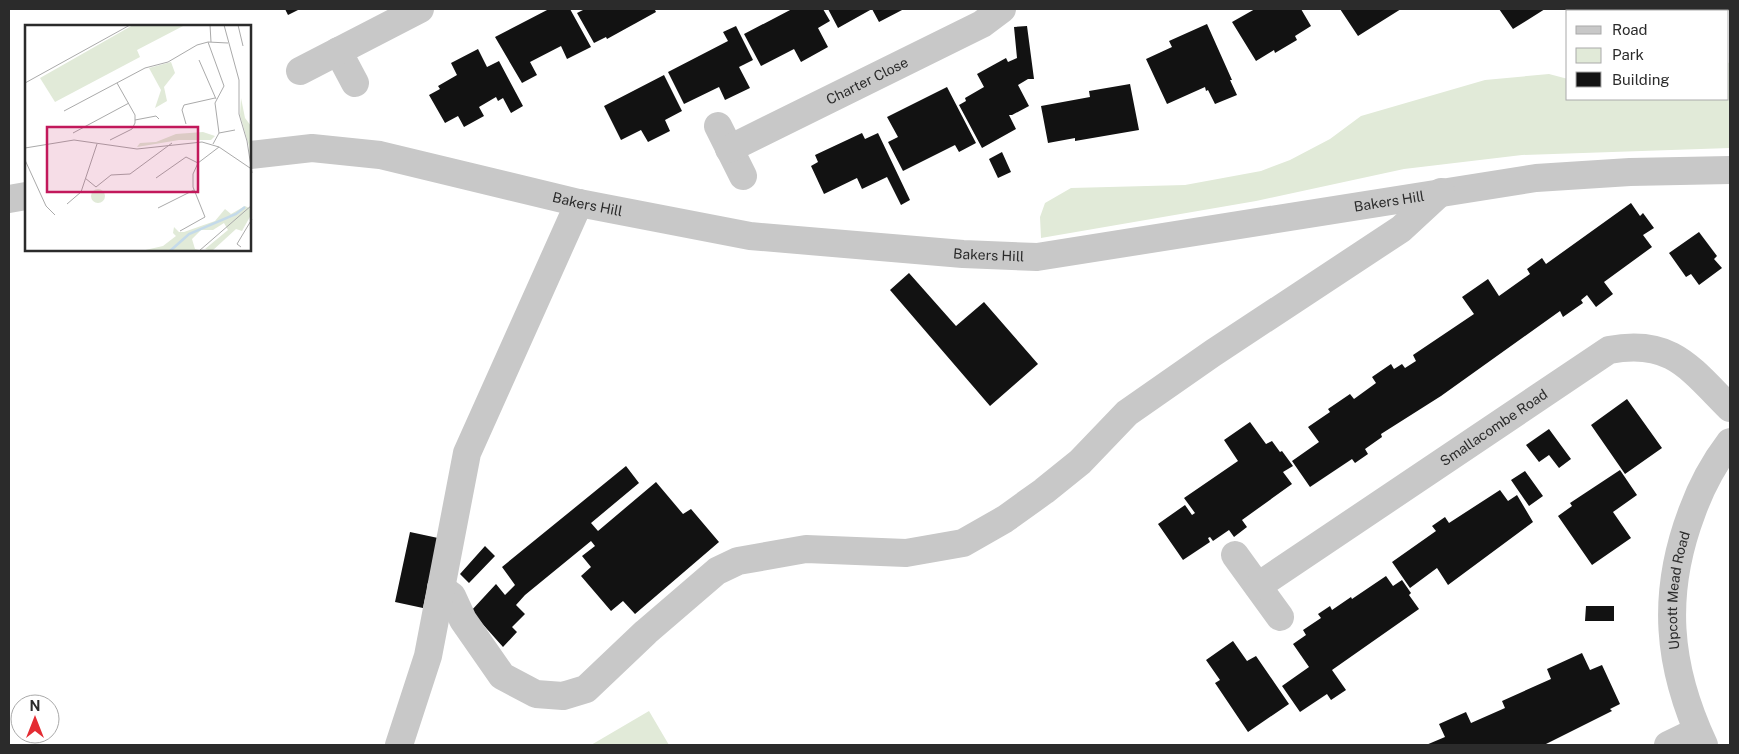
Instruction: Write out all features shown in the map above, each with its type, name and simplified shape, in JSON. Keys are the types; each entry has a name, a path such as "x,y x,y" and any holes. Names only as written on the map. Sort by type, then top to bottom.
{"street":[{"path":"300,71 420,9"},
{"name":"Charter Close","path":"742,176 724,137 982,24 1002,9"},
{"path":"338,51 355,83"},
{"name":"Bakers Hill","path":"251,155 312,148 380,155 579,203 750,236 964,254 1037,257 1536,178 1630,172 1730,170"},
{"path":"440,588 452,596 463,620 502,676 536,694 563,696 586,689 646,632 717,571 738,561 806,549 906,553 963,543 1005,518 1044,491 1080,462 1127,414 1213,352 1401,229 1441,192"},
{"path":"9,199 25,196"},
{"path":"399,745 428,656 467,453 579,203"},
{"name":"Smallacombe Road","path":"1258,586 1609,350 1626,347 1649,347 1669,352 1693,371 1730,408"},
{"name":"Upcott Mead Road","path":"1700,738 1676,668 1672,628 1672,587 1680,544 1697,500 1718,458 1730,442"},
{"path":"1235,555 1280,617"},
{"path":"1668,745 1700,738"}],"green space":[{"path":"1729,62 1730,148 1522,155 1404,169 1256,201 1041,238 1040,217 1045,203 1071,188 1185,185 1261,171 1290,160 1330,139 1361,116 1485,80 1549,74 1566,78 1566,100 1729,100"},
{"path":"649,711 669,745 591,745"}],"building":[{"path":"285,9 300,9 288,15"},
{"path":"549,9 570,9 591,47 567,59 561,46 530,62 537,75 522,83 495,37"},
{"path":"585,9 657,9 655,10 656,12 607,39 606,37 594,43 577,13"},
{"path":"792,9 823,9 830,21 818,28 828,47 801,62 794,49 761,66 744,34"},
{"path":"828,9 872,9 838,28"},
{"path":"872,9 904,9 879,22"},
{"path":"1255,9 1301,9 1311,26 1295,36 1297,40 1275,53 1274,50 1256,61 1232,22"},
{"path":"1340,9 1401,9 1358,36"},
{"path":"1499,9 1545,9 1513,29"},
{"path":"1650,9 1729,9 1728,10"},
{"path":"1207,24 1237,95 1215,104 1205,87 1167,104 1146,59 1172,47 1169,41"},
{"path":"736,26 753,60 739,67 750,88 725,100 719,87 684,104 668,72 728,41 723,32"},
{"path":"1027,26 1034,79 1028,79 1018,85 1029,106 1009,115 1016,129 982,148 959,105 966,101 965,98 984,87 977,74 1006,58 1008,62 1017,58 1014,27"},
{"path":"478,49 487,67 499,61 523,106 511,113 503,98 498,101 496,97 479,107 484,116 464,127 458,116 445,123 429,95 440,89 438,86 457,75 451,63"},
{"path":"664,75 682,111 665,120 670,131 648,142 641,130 621,140 604,106"},
{"path":"1130,84 1139,130 1075,141 1075,138 1048,143 1041,106 1090,97 1089,91"},
{"path":"947,87 976,143 959,152 955,145 903,171 888,142 898,137 887,117"},
{"path":"862,133 865,139 878,133 910,200 901,205 887,177 862,189 857,178 824,194 811,166 818,162 815,155"},
{"path":"1002,152 1011,172 998,178 989,159"},
{"path":"1631,203 1640,216 1643,213 1654,228 1643,235 1652,247 1604,282 1613,294 1596,307 1587,295 1581,300 1583,303 1563,317 1560,311 1441,396 1381,434 1382,437 1365,449 1368,454 1355,463 1352,459 1310,487 1292,461 1319,442 1308,427 1330,412 1328,409 1350,394 1354,399 1376,383 1372,377 1391,364 1394,369 1402,364 1405,368 1416,361 1413,355 1474,314 1462,297 1488,279 1499,296 1530,274 1527,269 1542,258 1546,264"},
{"path":"1699,232 1717,256 1714,259 1722,268 1699,285 1691,274 1686,277 1669,253"},
{"path":"909,273 956,326 984,302 1038,364 990,406 890,290"},
{"path":"1627,399 1662,448 1625,474 1591,425"},
{"path":"1250,422 1266,444 1272,441 1293,466 1283,472 1292,484 1242,520 1247,527 1234,537 1229,530 1213,541 1210,537 1208,538 1210,542 1183,560 1158,524 1185,505 1192,515 1195,513 1184,498 1238,461 1224,440"},
{"path":"1549,429 1571,459 1559,468 1549,455 1539,462 1526,445"},
{"path":"626,466 639,483 591,523 598,531 656,482 683,514 691,509 719,542 635,614 623,601 611,611 581,576 591,567 582,556 595,546 591,541 525,595 516,605 525,614 512,627 517,632 503,647 471,611 496,584 505,595 515,585 502,567"},
{"path":"1620,470 1637,495 1613,512 1631,538 1592,565 1558,516 1572,506 1570,503"},
{"path":"1525,471 1543,496 1529,506 1511,480"},
{"path":"1500,490 1508,501 1517,495 1533,522 1448,585 1437,568 1410,588 1392,562 1436,531 1432,526 1445,517 1449,523"},
{"path":"410,532 438,538 423,608 395,602"},
{"path":"485,546 495,556 469,583 460,574"},
{"path":"1386,576 1393,586 1402,580 1411,593 1409,595 1419,609 1332,670 1346,690 1331,700 1327,694 1300,712 1282,686 1309,667 1293,644 1306,635 1303,630 1321,618 1318,614 1330,606 1332,610 1351,597 1352,599"},
{"path":"1586,606 1614,606 1614,621 1585,621"},
{"path":"1233,641 1247,661 1256,656 1289,704 1248,732 1215,683 1220,680 1206,660"},
{"path":"1582,653 1590,670 1602,665 1620,704 1610,709 1612,711 1544,745 1426,745 1445,737 1439,724 1466,712 1471,723 1505,708 1502,701 1551,679 1547,669"}]}
